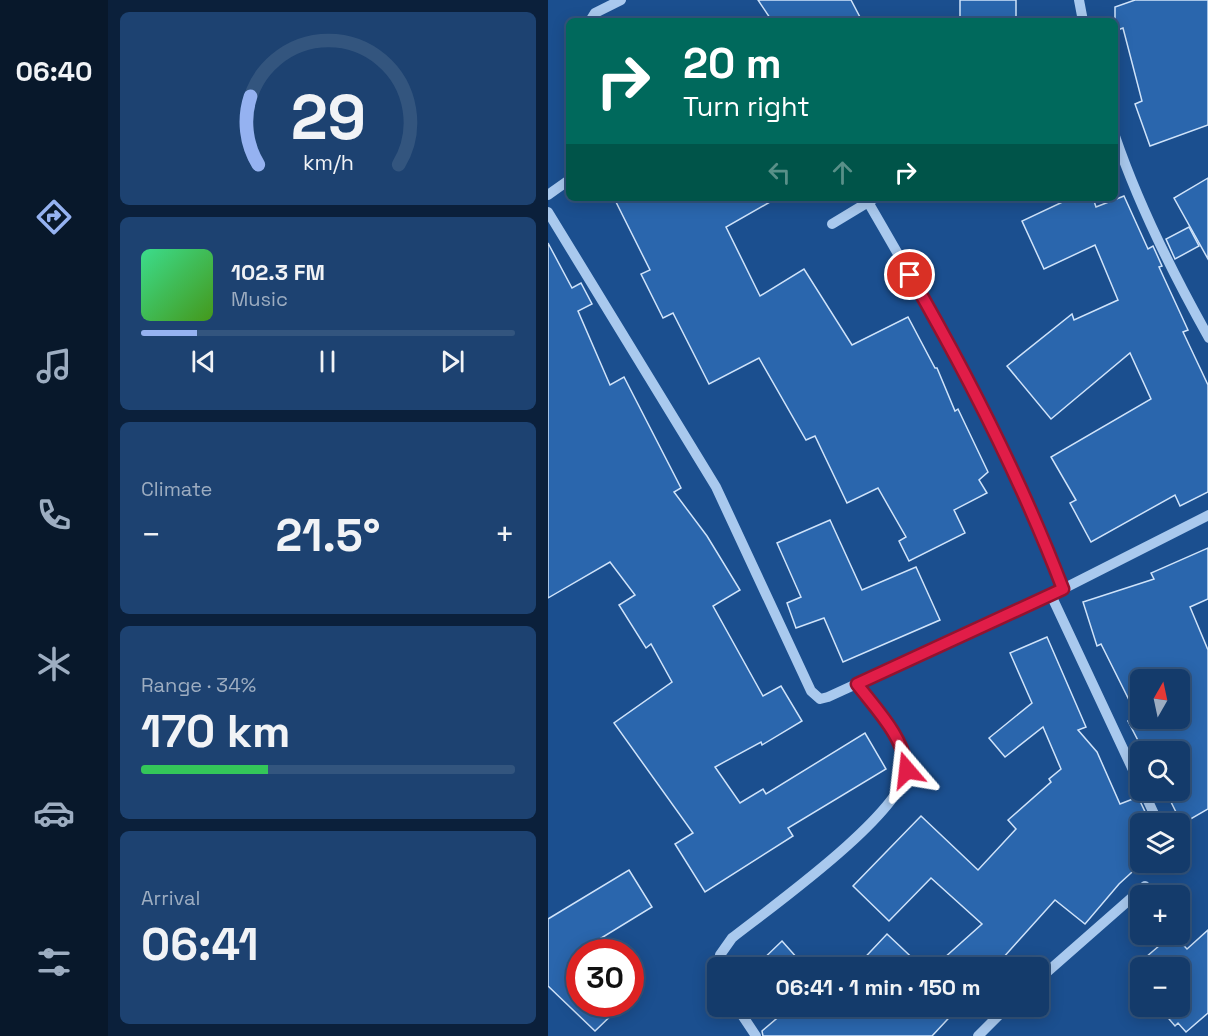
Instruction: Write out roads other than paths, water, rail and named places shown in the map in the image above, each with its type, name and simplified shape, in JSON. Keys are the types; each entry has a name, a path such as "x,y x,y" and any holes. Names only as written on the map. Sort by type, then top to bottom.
{"street":[{"path":"592,18 595,13 621,0"},
{"path":"1079,0 1082,18"},
{"path":"1118,144 1178,283 1208,339"},
{"path":"548,195 566,182"},
{"path":"832,224 869,201"},
{"path":"872,201 984,406 1035,515 1063,589"},
{"path":"548,212 716,487 811,691 820,699 1051,595 1208,515"},
{"path":"1051,595 1130,764"},
{"path":"720,957 732,938 860,835 897,792 907,770 906,759 897,737 857,684"},
{"path":"1049,970 1130,899"},
{"path":"743,1017 756,1036"},
{"path":"978,1036 997,1017"}]}
